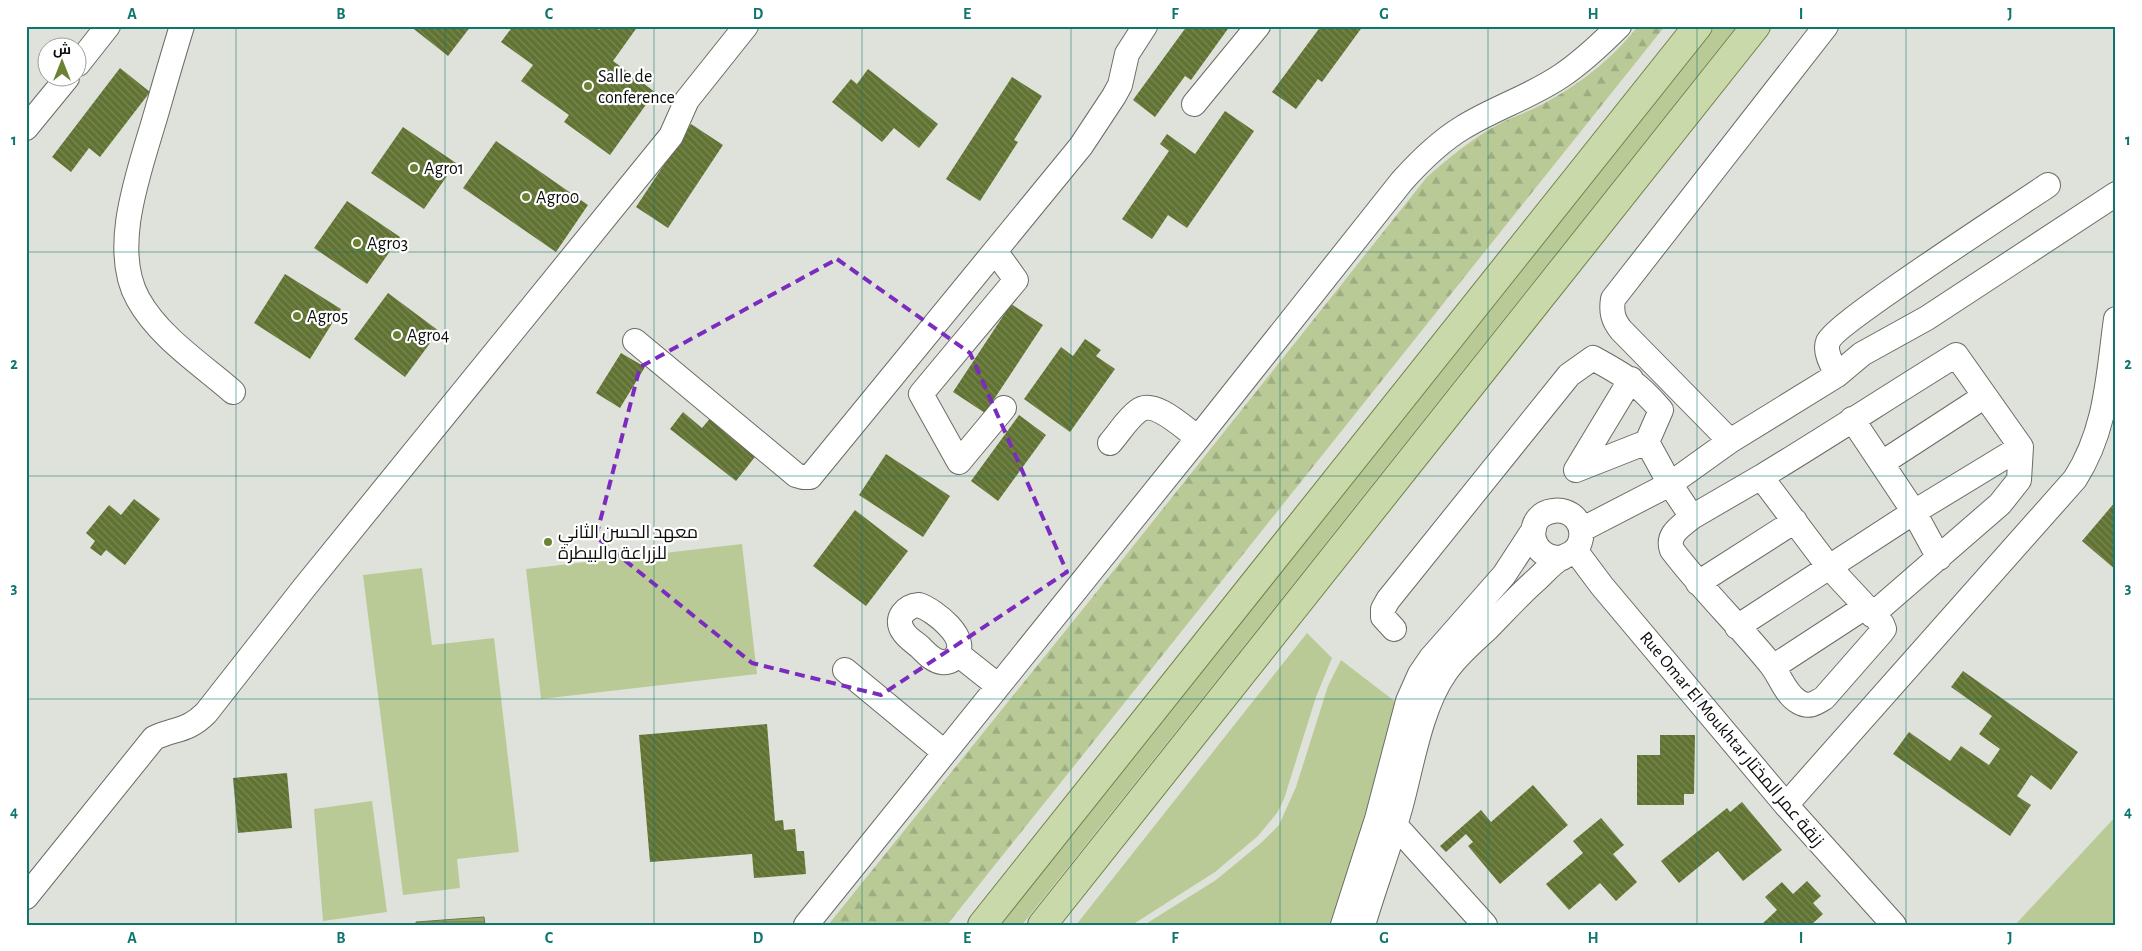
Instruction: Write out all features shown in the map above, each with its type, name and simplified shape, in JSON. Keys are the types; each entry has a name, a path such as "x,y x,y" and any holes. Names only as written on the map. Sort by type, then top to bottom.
{"main road":[{"path":"982,925 1698,26"},
{"path":"1042,925 1756,26"}],"street":[{"path":"88,51 108,26"},
{"path":"182,26 136,181 127,244 128,270 132,286 139,301 151,317 171,339 233,392"},
{"path":"26,897 150,742 164,733 187,728 206,713 304,588 671,136 687,100 746,26"},
{"path":"635,341 796,474 803,477 810,476 1081,146 1104,114 1120,85 1127,54 1145,26"},
{"path":"1194,104 1258,26"},
{"path":"806,925 997,685 1055,617 1402,181 1420,161 1462,128 1511,104 1561,76 1601,44 1619,26"},
{"path":"1730,441 1621,330 1614,321 1611,310 1613,299 1826,26"},
{"path":"28,123 58,88"},
{"path":"1837,375 1827,348 1830,337 1876,302 2048,185"},
{"path":"1534,529 1533,538 1540,551 1552,558 1573,546 1670,484 1730,441 1837,375 1862,354 1927,318 2116,194"},
{"path":"995,251 1016,280 922,394 959,462 1004,408"},
{"path":"1786,805 2075,479 2086,462 2100,425 2116,319"},
{"path":"1761,476 1829,567 1868,611 1882,624 1884,629 1824,698 1813,705 1802,704 1792,697 1773,667 1698,584 1672,550 1670,544 1672,536 1692,517 1761,476 1824,440 1852,419 1956,355 2021,447 2019,480 2000,504 1939,558 1868,611 1773,667"},
{"path":"1394,629 1383,617 1383,609 1388,600 1569,375 1593,358 1631,379 1661,410 1647,442 1576,470 1631,379"},
{"path":"1882,463 1985,396"},
{"path":"1110,443 1138,410 1145,407 1153,407 1160,410 1198,438"},
{"path":"1852,419 1914,512 1939,558"},
{"path":"1647,442 1670,484 1692,517"},
{"path":"1737,627 1914,512 2021,447"},
{"path":"1343,925 1377,819 1408,701 1420,674 1431,658 1504,575 1544,514 1558,510 1567,512 1575,518 1573,546 1459,656 1437,684 1427,707 1395,825 1363,925"},
{"path":"1698,584 1795,521"},
{"name":"Rue Omar El Moukhtar زنقة عمر المختار","path":"1573,546 1602,586 1882,920"},
{"path":"958,654 997,685"},
{"path":"845,670 944,752"},
{"path":"1395,825 1485,925"}],"highlighted area":[{"path":"837,259 970,353 1067,572 881,695 752,663 596,537 640,367"}],"green space":[{"path":"1638,26 1665,26 947,925 828,925 1083,609 1427,177 1481,135 1501,123 1543,104 1570,88 1606,60"},
{"path":"1716,26 1737,26 1022,925 1001,925"},
{"path":"742,544 757,674 541,699 526,569"},
{"path":"422,568 432,645 494,638 519,852 457,859 460,888 403,895 363,575"},
{"path":"1307,633 1332,658 1316,697 1284,799 1277,813 1258,836 1215,872 1132,925 1076,925"},
{"path":"1341,660 1410,713 1353,925 1144,925 1216,880 1262,842 1279,825 1296,787 1328,686"},
{"path":"372,801 387,912 323,921 314,809"},
{"path":"2116,816 2116,925 2015,925"}],"shaded area":[{"path":"484,917 485,925 416,925 416,922"}],"building":[{"path":"410,26 471,26 448,56"},
{"name":"Salle de conference","path":"513,26 594,26 599,30 602,26 638,26 613,61 655,92 610,155 564,122 569,115 521,81 533,65 501,42"},
{"path":"1187,26 1230,26 1191,80 1185,76 1155,117 1133,100"},
{"path":"1321,26 1363,26 1322,82 1318,79 1296,109 1272,92"},
{"path":"120,68 150,92 100,157 89,148 71,172 52,157"},
{"path":"868,69 938,124 919,148 894,128 882,142 832,102 851,79 857,84"},
{"path":"1012,77 1042,96 1014,140 1018,142 980,201 946,179"},
{"path":"1225,111 1254,131 1187,228 1168,215 1152,239 1122,219 1169,151 1160,144 1167,134 1195,154"},
{"path":"691,124 723,145 668,228 636,207"},
{"name":"Agro1","path":"403,127 456,163 424,209 371,173"},
{"name":"Agro0","path":"496,141 588,205 556,252 463,188"},
{"name":"Agro3","path":"347,201 400,237 367,284 314,248"},
{"name":"Agro5","path":"285,274 341,309 310,359 254,323"},
{"name":"Agro4","path":"388,293 439,331 405,377 354,339"},
{"path":"1011,304 1043,325 985,413 953,392"},
{"path":"1085,339 1101,350 1096,356 1115,369 1070,432 1024,399 1061,347 1073,356"},
{"path":"621,353 645,367 620,408 596,393"},
{"path":"683,412 702,428 712,416 758,453 736,481 670,429"},
{"path":"1019,415 1046,435 998,501 971,481"},
{"path":"886,454 950,496 923,537 859,495"},
{"path":"134,499 160,519 125,565 106,550 101,556 90,548 95,541 86,533 109,505 121,515"},
{"path":"2116,501 2116,570 2082,541"},
{"path":"855,510 908,551 866,606 813,566"},
{"path":"1963,671 2078,752 2051,790 2031,775 2017,796 2031,805 2010,836 1893,754 1909,732 1950,761 1961,746 1989,765 2000,749 1979,734 1992,716 1951,687"},
{"path":"767,724 775,821 783,820 784,830 795,829 797,851 804,851 806,874 754,878 752,854 650,862 639,735"},
{"path":"1660,735 1695,735 1694,794 1684,794 1684,805 1637,805 1637,755 1660,755"},
{"path":"287,773 292,828 238,833 233,778"},
{"path":"1533,785 1568,825 1500,884 1468,846 1473,842 1466,834 1446,852 1440,846 1481,810 1491,822"},
{"path":"1742,802 1782,850 1743,881 1718,851 1679,883 1661,861 1727,808 1730,812"},
{"path":"1601,818 1624,845 1613,854 1637,882 1616,901 1600,883 1569,910 1546,884 1583,853 1573,841"},
{"path":"1807,881 1821,896 1813,903 1823,914 1811,925 1761,925 1777,910 1765,897 1782,882 1793,894"}],"place":[{"name":"Salle de conference","path":"588,86"},
{"name":"Agro1","path":"414,168"},
{"name":"Agro0","path":"526,197"},
{"name":"Agro3","path":"357,243"},
{"name":"Agro5","path":"297,316"},
{"name":"Agro4","path":"397,335"},
{"name":"معهد الحسن الثاني للزراعة والبيطرة","path":"548,542"}]}
